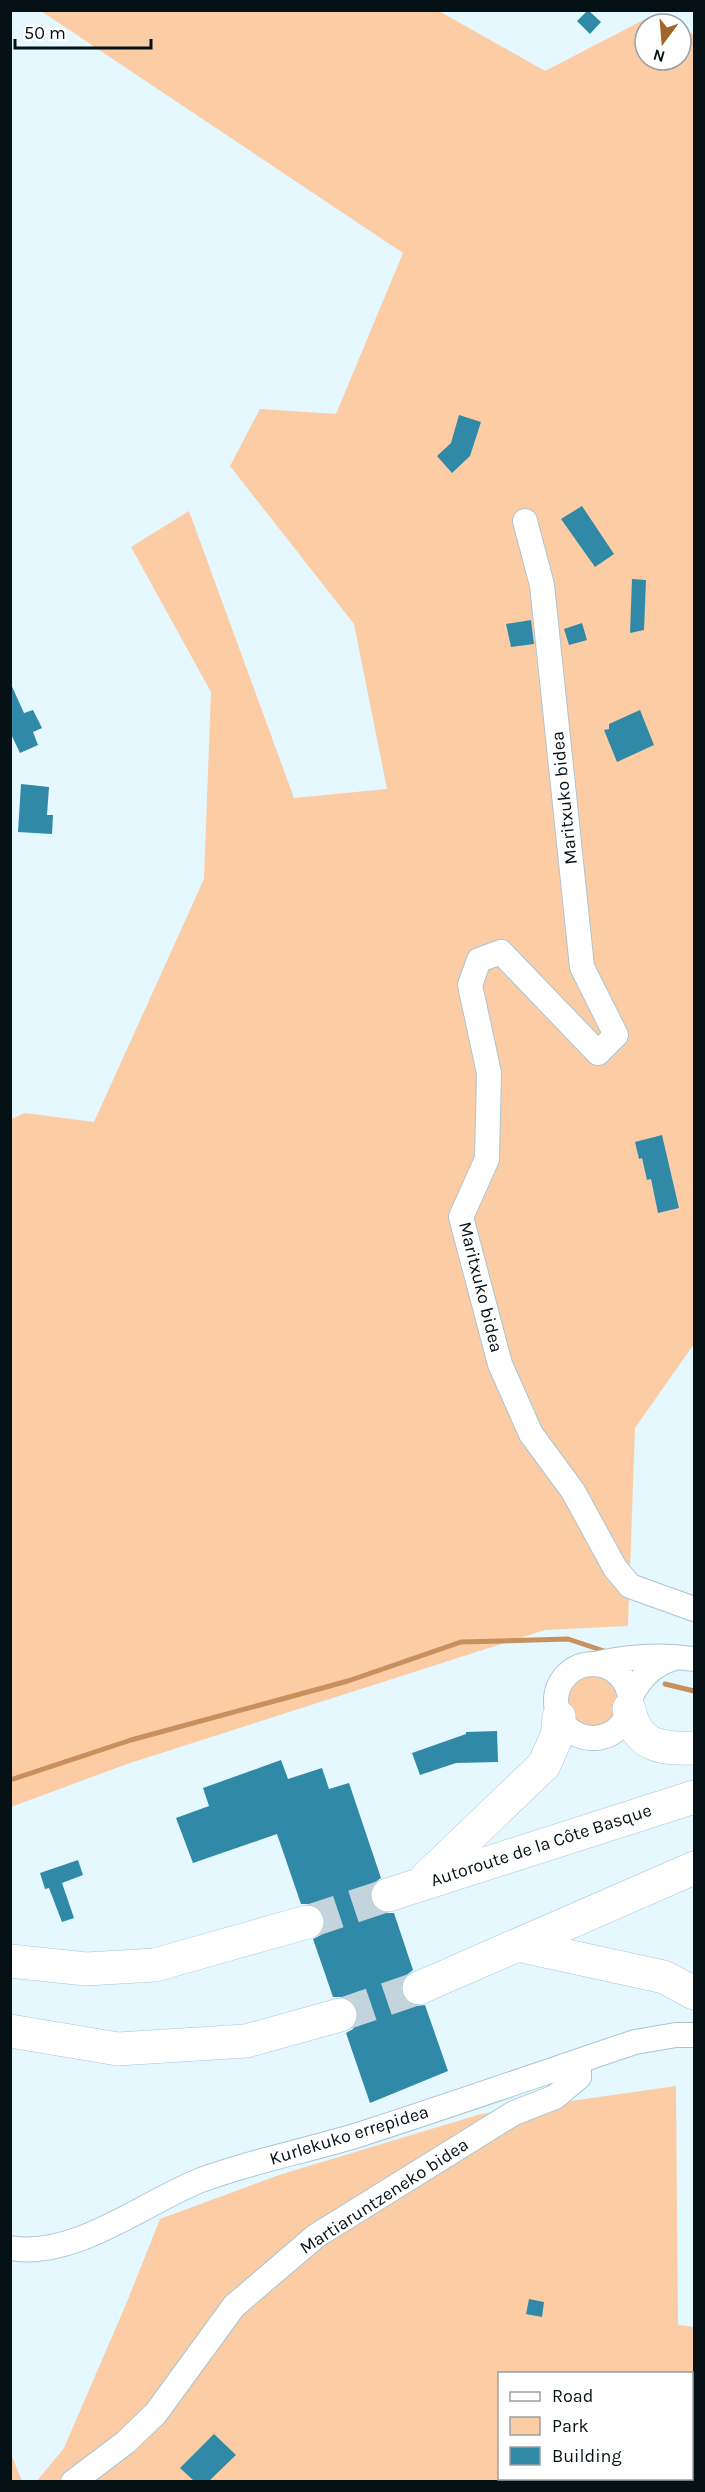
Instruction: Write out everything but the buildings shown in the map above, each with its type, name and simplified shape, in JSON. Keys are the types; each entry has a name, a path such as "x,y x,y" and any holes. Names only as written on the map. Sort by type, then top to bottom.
{"highway":[{"path":"630,1704 636,1729 652,1744 673,1749 694,1748"},
{"path":"420,1884 544,1765 557,1736 560,1717"},
{"name":"Autoroute de la Côte Basque","path":"388,1895 694,1797"},
{"path":"419,1988 694,1868"},
{"path":"10,1960 86,1969 155,1965 307,1922"},
{"path":"517,1945 664,1977 694,1993"},
{"path":"10,2031 118,2049 246,2041 339,2015"}],"street":[{"name":"Maritxuko bidea","path":"525,520 542,585 582,967 616,1035 598,1053 501,952 478,960 470,986 489,1073 487,1159 461,1217 500,1364 531,1434 573,1491 615,1568 630,1586 694,1609"},
{"path":"638,1656 687,1658 657,1665 648,1672 634,1689 626,1720 608,1735 597,1738 575,1734 560,1717 556,1700 563,1679 578,1667 638,1656"},
{"path":"596,1664 616,1672 623,1680 630,1704"},
{"name":"Kurlekuko errepidea","path":"10,2248 22,2250 56,2245 93,2234 145,2206 200,2181 248,2164 356,2135 635,2043 676,2035 694,2035"},
{"name":"Martiaruntzeneko bidea","path":"73,2481 126,2442 156,2413 234,2306 316,2236 514,2113 555,2097 579,2077 579,2061"}],"green space":[{"path":"41,11 439,11 545,71 633,25 633,72 693,72 694,35 694,1344 635,1428 628,1626 545,1630 127,1764 11,1807 11,1119 25,1113 94,1122 204,879 211,692 131,547 189,511 294,798 387,789 354,624 230,466 260,409 336,414 403,253"},
{"path":"588,1674 598,1674 612,1681 619,1700 612,1719 598,1726 588,1726 578,1722 571,1715 567,1705 567,1695 571,1685 578,1678"},
{"path":"676,2086 678,2325 694,2327 694,2481 36,2482 64,2448 160,2219 279,2175 481,2114"},
{"path":"11,2454 22,2481 11,2481"}],"waterway":[{"path":"10,1780 131,1740 348,1681 461,1642 568,1639 607,1652"},
{"path":"665,1684 694,1691"}],"tunnel":[{"path":"307,1922 388,1895"},
{"path":"340,2015 419,1988"}]}
